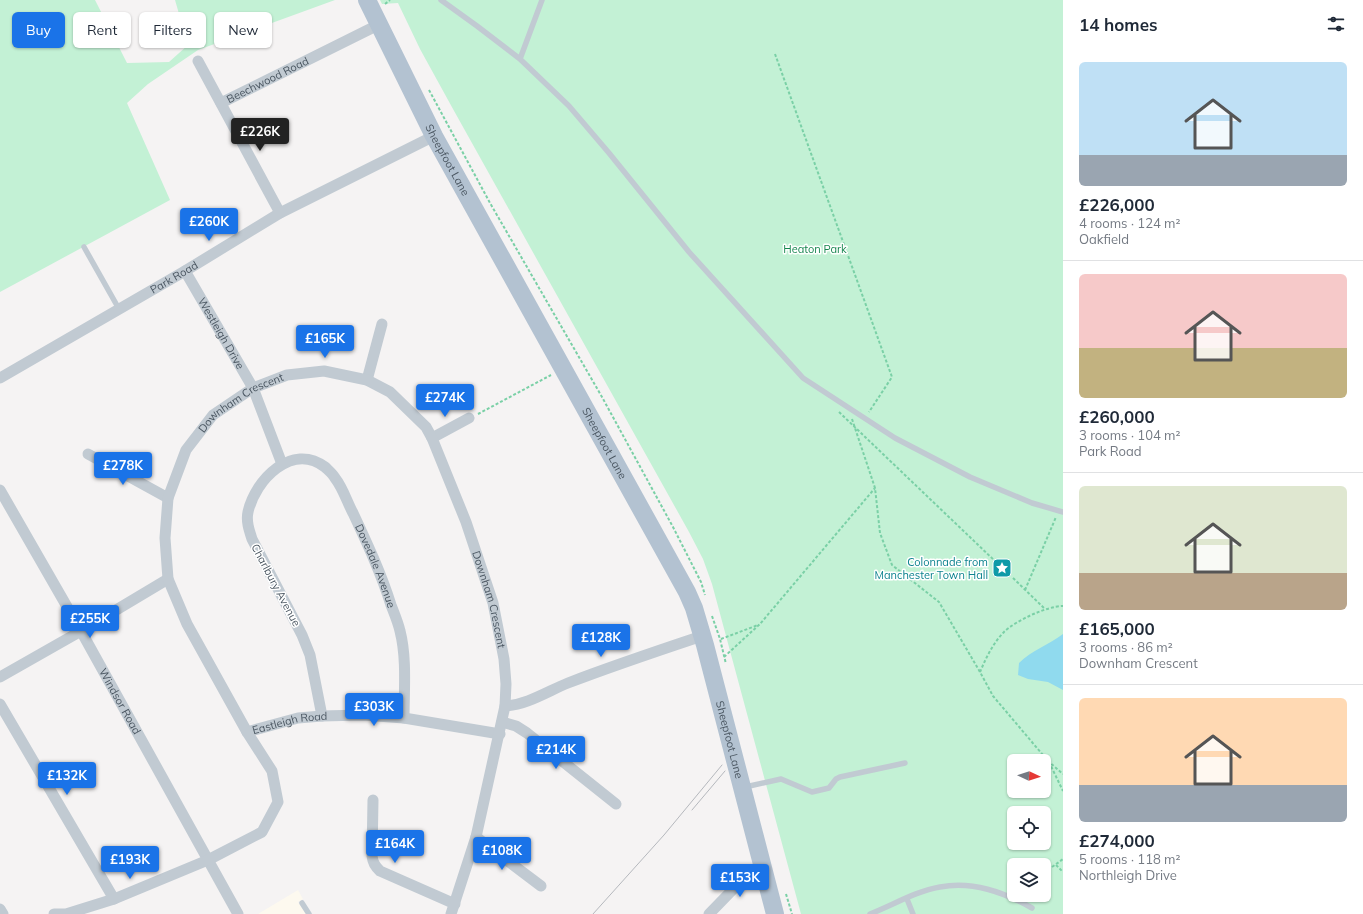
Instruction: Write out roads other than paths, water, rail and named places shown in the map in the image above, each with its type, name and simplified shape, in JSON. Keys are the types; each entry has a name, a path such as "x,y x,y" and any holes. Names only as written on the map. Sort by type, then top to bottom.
{"main road":[{"name":"Sheepfoot Lane","path":"366,0 434,136 687,592 694,608 703,640 775,914"}],"street":[{"name":"Beechwood Road","path":"220,103 378,26"},
{"path":"198,61 280,213"},
{"name":"Park Road","path":"0,378 185,271 280,213 434,136"},
{"name":"Westleigh Drive","path":"185,271 253,388 282,464"},
{"path":"367,380 382,324"},
{"name":"Downham Crescent","path":"54,914 66,914 114,899 208,860 262,832 278,802 272,771 247,732 187,624 168,579 165,538 168,498 186,450 213,415 253,388 286,375 324,371 367,380 390,392 426,427 432,438 466,522 494,603 504,659 506,684 505,706 476,837 453,909"},
{"path":"432,438 469,418"},
{"path":"88,454 168,498"},
{"name":"Dovedale Avenue","path":"282,464 298,458 306,458 324,467 335,478 359,526 385,585 400,631 405,670 404,718"},
{"name":"Charlbury Avenue","path":"282,464 268,474 260,486 248,512 248,523 252,539 302,635 310,655 322,716"},
{"name":"Windsor Road","path":"0,490 82,630 238,914"},
{"path":"0,676 168,579"},
{"path":"505,706 524,703 553,689 608,668 703,640"},
{"path":"0,704 114,899"},
{"name":"Eastleigh Road","path":"247,732 298,718 363,715 404,718 500,734"},
{"path":"502,722 516,726 527,733 616,804"},
{"path":"373,800 372,861 376,867 380,871 453,909"},
{"path":"476,837 541,886"},
{"path":"709,914 744,878 752,872 763,870"},
{"path":"0,909 3,914"}],"lane":[{"path":"441,0 520,59 569,106 689,252 803,378 895,438 970,477 1032,503 1061,511"},
{"path":"520,59 542,0"},
{"path":"84,247 118,309"},
{"path":"742,788 781,779 812,792 829,788 836,779 840,777 905,763"},
{"path":"870,914 939,887 963,885 983,888 1002,894 1032,908"},
{"path":"907,899 913,914"},
{"path":"302,903 309,914"}],"water":[{"path":"1063,634 1063,690 1048,682 1028,679 1018,675 1019,663 1024,658"}],"tram line":[{"path":"593,914 664,835 722,765"},
{"path":"692,810 725,771"}],"place":[{"name":"Colonnade from Manchester Town Hall","path":"1002,568"}],"park label":[{"name":"Heaton Park","path":"815,249"}]}
